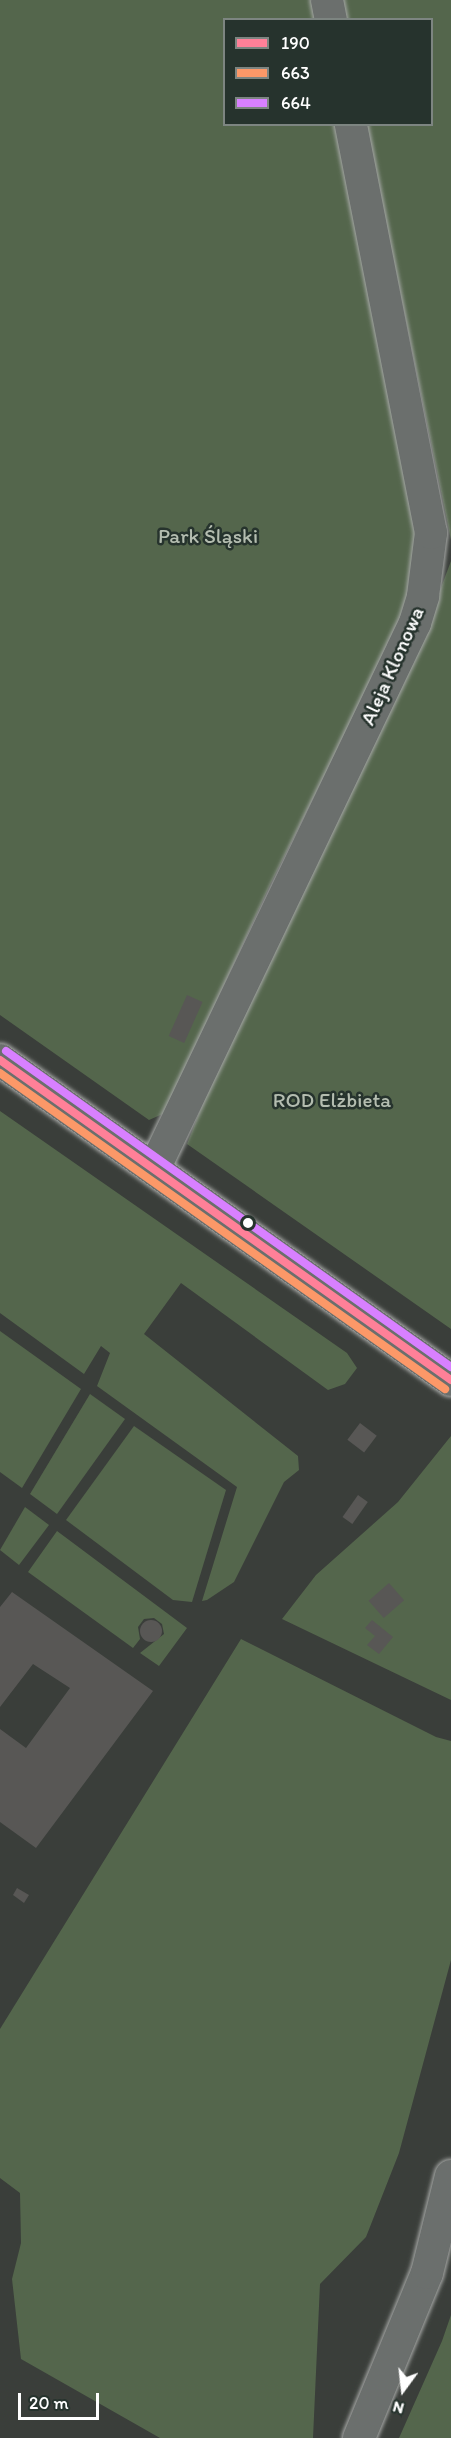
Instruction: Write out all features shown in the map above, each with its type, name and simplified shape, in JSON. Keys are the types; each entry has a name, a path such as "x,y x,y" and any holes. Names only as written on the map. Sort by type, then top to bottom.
{"street":[{"path":"327,0 331,18"},
{"name":"Aleja Klonowa","path":"154,1169 415,623 423,596 431,534 351,126"},
{"path":"0,1060 451,1380"},
{"path":"359,2438 427,2273 451,2176"}],"green space":[{"name":"Park Śląski","path":"0,0 314,0 318,18 223,18 223,126 338,126 421,534 411,596 387,650 270,885 165,1113 149,1120 0,1015"},
{"path":"341,0 451,0 451,540 366,126 433,126 433,18 345,18"},
{"name":"ROD Elżbieta","path":"451,561 451,1329 187,1144 223,1052 436,601"},
{"path":"0,1111 347,1353 357,1368 345,1384 328,1390 181,1283 144,1334 298,1456 299,1470 284,1482 234,1582 207,1600 202,1601 237,1487 97,1386 110,1353 101,1346 84,1374 0,1313"},
{"path":"0,1331 81,1389 22,1488 0,1472"},
{"path":"90,1394 125,1419 57,1514 30,1494"},
{"path":"134,1426 226,1490 192,1602 173,1600 66,1520"},
{"path":"451,1436 451,1700 282,1619 316,1575 398,1502"},
{"path":"25,1507 49,1525 19,1565 0,1550"},
{"path":"57,1531 187,1628 159,1666 140,1653 164,1634 162,1624 154,1618 144,1619 138,1627 140,1639 133,1648 28,1572"},
{"path":"241,1639 436,1737 451,1741 451,1960 399,2153 366,2237 320,2284 313,2438 160,2438 21,2359 12,2279 21,2243 20,2193 0,2178 0,2029"},
{"path":"451,2315 451,2438 399,2438 442,2341"}],"building":[{"path":"187,995 203,1002 184,1043 169,1036"},
{"path":"360,1423 377,1436 364,1452 347,1440"},
{"path":"358,1495 368,1502 352,1524 343,1517"},
{"path":"389,1583 404,1600 384,1618 369,1601"},
{"path":"12,1592 153,1691 36,1848 0,1822 0,1729 26,1748 70,1688 33,1664 0,1707 0,1607"},
{"path":"151,1620 159,1623 162,1631 159,1639 151,1642 143,1639 140,1631 143,1623"},
{"path":"372,1620 393,1637 379,1654 367,1645 375,1636 365,1628"},
{"path":"17,1888 29,1895 24,1903 13,1895"}],"transit line":[{"name":"664","path":"6,1051 451,1367"},
{"name":"190","path":"0,1060 451,1380"},
{"name":"663","path":"0,1073 445,1389"}]}
